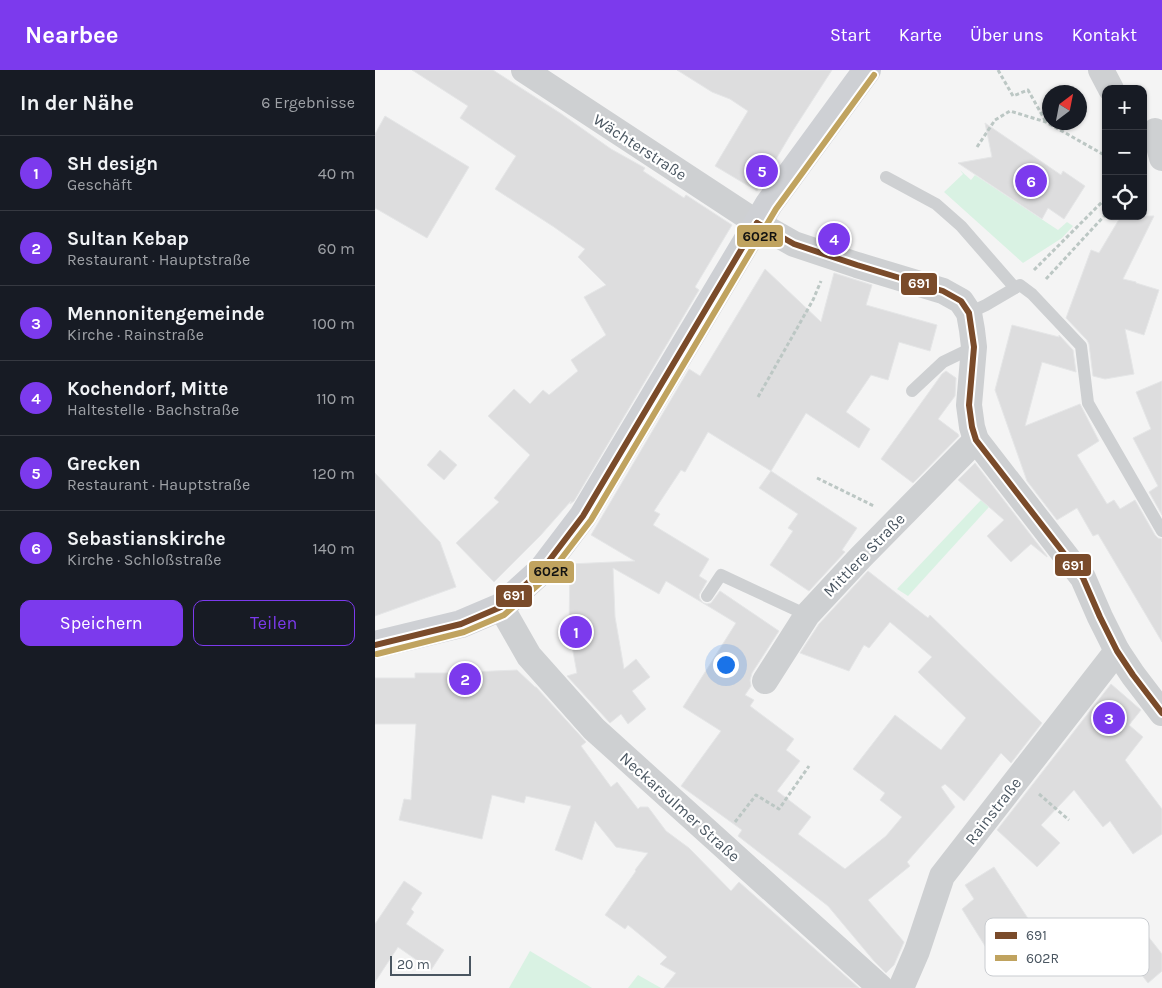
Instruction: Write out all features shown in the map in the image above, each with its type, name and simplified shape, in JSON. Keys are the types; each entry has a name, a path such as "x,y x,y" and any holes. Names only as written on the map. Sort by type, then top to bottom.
{"main road":[{"path":"375,645 461,624 501,607 542,570 583,516 769,204 867,70"}],"street":[{"name":"Wächterstraße","path":"524,70 757,223 794,244 943,291 961,301 969,313"},
{"path":"1101,70 1109,85"},
{"path":"1153,127 1162,158"},
{"path":"969,313 974,347 969,405 972,428 976,440 1083,578 1117,651 1133,676 1162,713"},
{"name":"Mittlere Straße","path":"765,681 807,615 976,440"},
{"name":"Neckarsulmer Straße","path":"501,607 529,656 594,729 881,988"},
{"name":"Rainstraße","path":"901,988 917,951 942,876 1117,651"}],"lane":[{"path":"886,178 942,209 961,226 1018,286 1032,294 1081,346 1088,403 1162,530"},
{"path":"969,313 1018,286"},
{"path":"912,391 943,362 974,347"},
{"path":"707,596 721,575 807,615"}],"path":[{"path":"998,70 1013,96 1028,90 1042,115"},
{"path":"977,147 995,120 1011,111 1042,121"},
{"path":"1060,130 1102,154"},
{"path":"1018,286 1102,202"},
{"path":"1032,294 1102,218"},
{"path":"758,397 813,300 831,257"},
{"path":"817,478 899,518"},
{"path":"719,842 756,795 779,809 809,766"},
{"path":"1020,777 1069,820"}],"green space":[{"path":"960,170 971,180 975,175 1058,230 1067,222 1073,226 1062,238 1023,263 944,192 963,174"},
{"path":"981,500 989,507 908,596 897,589"},
{"path":"530,951 592,988 509,988"},
{"path":"638,975 661,988 628,988"}],"building":[{"path":"412,70 493,70 560,113 611,149 645,168 643,171 684,198 686,195 732,225 695,287 699,290 574,501 570,504 571,501 540,536 494,582 456,543 499,502 494,498 530,455 488,416 514,389 530,404 543,390 549,395 578,371 571,360 606,335 584,297 606,285 578,257 585,249 495,189 516,156 460,118 468,106"},
{"path":"677,70 832,70 757,191 715,166 748,111 730,99 712,92"},
{"path":"385,116 469,167 427,238 375,208 375,134"},
{"path":"985,123 1061,175 1063,171 1085,186 1064,219 1048,208 1042,219 958,163 992,157"},
{"path":"1147,216 1154,216 1123,279 1159,290 1144,335 1125,329 1134,374 1105,379 1093,376 1089,344 1066,318 1091,250 1099,253 1119,220 1147,220"},
{"path":"765,269 821,322 834,273 872,285 866,305 937,325 930,351 899,342 888,380 871,375 846,412 870,429 859,448 806,413 771,471 708,432 685,472 681,470 654,511 660,514 653,525 709,559 699,576 707,581 699,595 703,603 666,581 659,594 613,568 615,617 624,669 636,659 650,677 632,691 646,709 628,724 621,714 610,723 567,676 577,673 569,630 570,564 635,561 591,535 689,369 700,376"},
{"path":"1012,325 1059,337 1059,335 1073,350 1076,372 1042,362 1025,426 1080,404 1099,441 1077,455 1107,504 1114,500 1120,509 1135,500 1155,535 1162,539 1162,642 1098,534 1093,536 1077,508 1057,520 1027,481 995,390"},
{"path":"946,371 956,378 955,396 938,419 959,436 913,483 881,459"},
{"path":"1162,381 1162,515 1149,492 1158,486 1133,438 1151,429 1136,392"},
{"path":"440,450 457,465 444,480 427,465"},
{"path":"975,463 1047,557 1031,544 1011,562 987,536 1004,520 958,480"},
{"path":"771,471 857,528 842,550 845,552 809,591 770,565 793,531 788,528 798,514 759,488"},
{"path":"375,473 440,542 456,587 375,616"},
{"path":"868,571 928,618 930,615 1042,723 1011,763 1001,753 964,801 945,784 941,787 955,807 907,862 910,866 868,900 904,942 894,965 886,973 828,906 738,836 742,830 681,786 721,731 683,707 736,623 703,603 711,603 720,591 779,631 752,673 751,686 745,695 754,700 750,706 794,739 786,750 800,761 777,791 811,817 798,834 845,869 886,836 902,817 880,800 885,793 853,769 895,715 941,750 966,718 918,672 932,657 890,622 869,648 864,645 849,671 800,653 819,624"},
{"path":"517,670 536,687 586,742 581,746 611,787 617,782 638,809 640,807 648,807 666,831 689,848 731,891 739,882 859,988 664,988 676,973 660,964 667,957 628,925 625,929 605,915 648,853 616,847 595,821 582,860 555,850 571,806 526,796 524,803 492,795 482,839 399,820 404,799 411,800 416,724 375,724 375,678 415,678 415,673"},
{"path":"1111,684 1141,710 1129,725 1143,737 1125,760 1162,809 1162,834 1133,854 1110,821 1103,827 1074,790 1041,825 1060,843 1037,867 997,830"},
{"path":"994,867 1028,918 985,918 985,946 962,909 974,899 965,885"},
{"path":"404,881 422,893 411,909 414,912 406,924 444,950 431,970 398,947 375,982 375,924"},
{"path":"1149,938 1162,954 1162,971 1148,983 1143,976 1149,976"}],"transit line":[{"name":"602R","path":"377,654 464,632 504,615 548,576 591,520 776,209 874,75"},
{"name":"691","path":"757,223 794,244 943,291 961,301 969,313 974,347 969,405 976,440 1083,578 1117,651 1162,713"},
{"name":"691","path":"375,645 461,624 501,607 542,570 583,516 757,223"}],"place":[{"name":"Grecken","path":"762,171"},
{"name":"Sebastianskirche","path":"1031,181"},
{"name":"Kochendorf, Mitte","path":"834,239"},
{"name":"SH design","path":"576,632"},
{"name":"Sultan Kebap","path":"465,679"},
{"name":"Mennonitengemeinde","path":"1109,718"}]}
